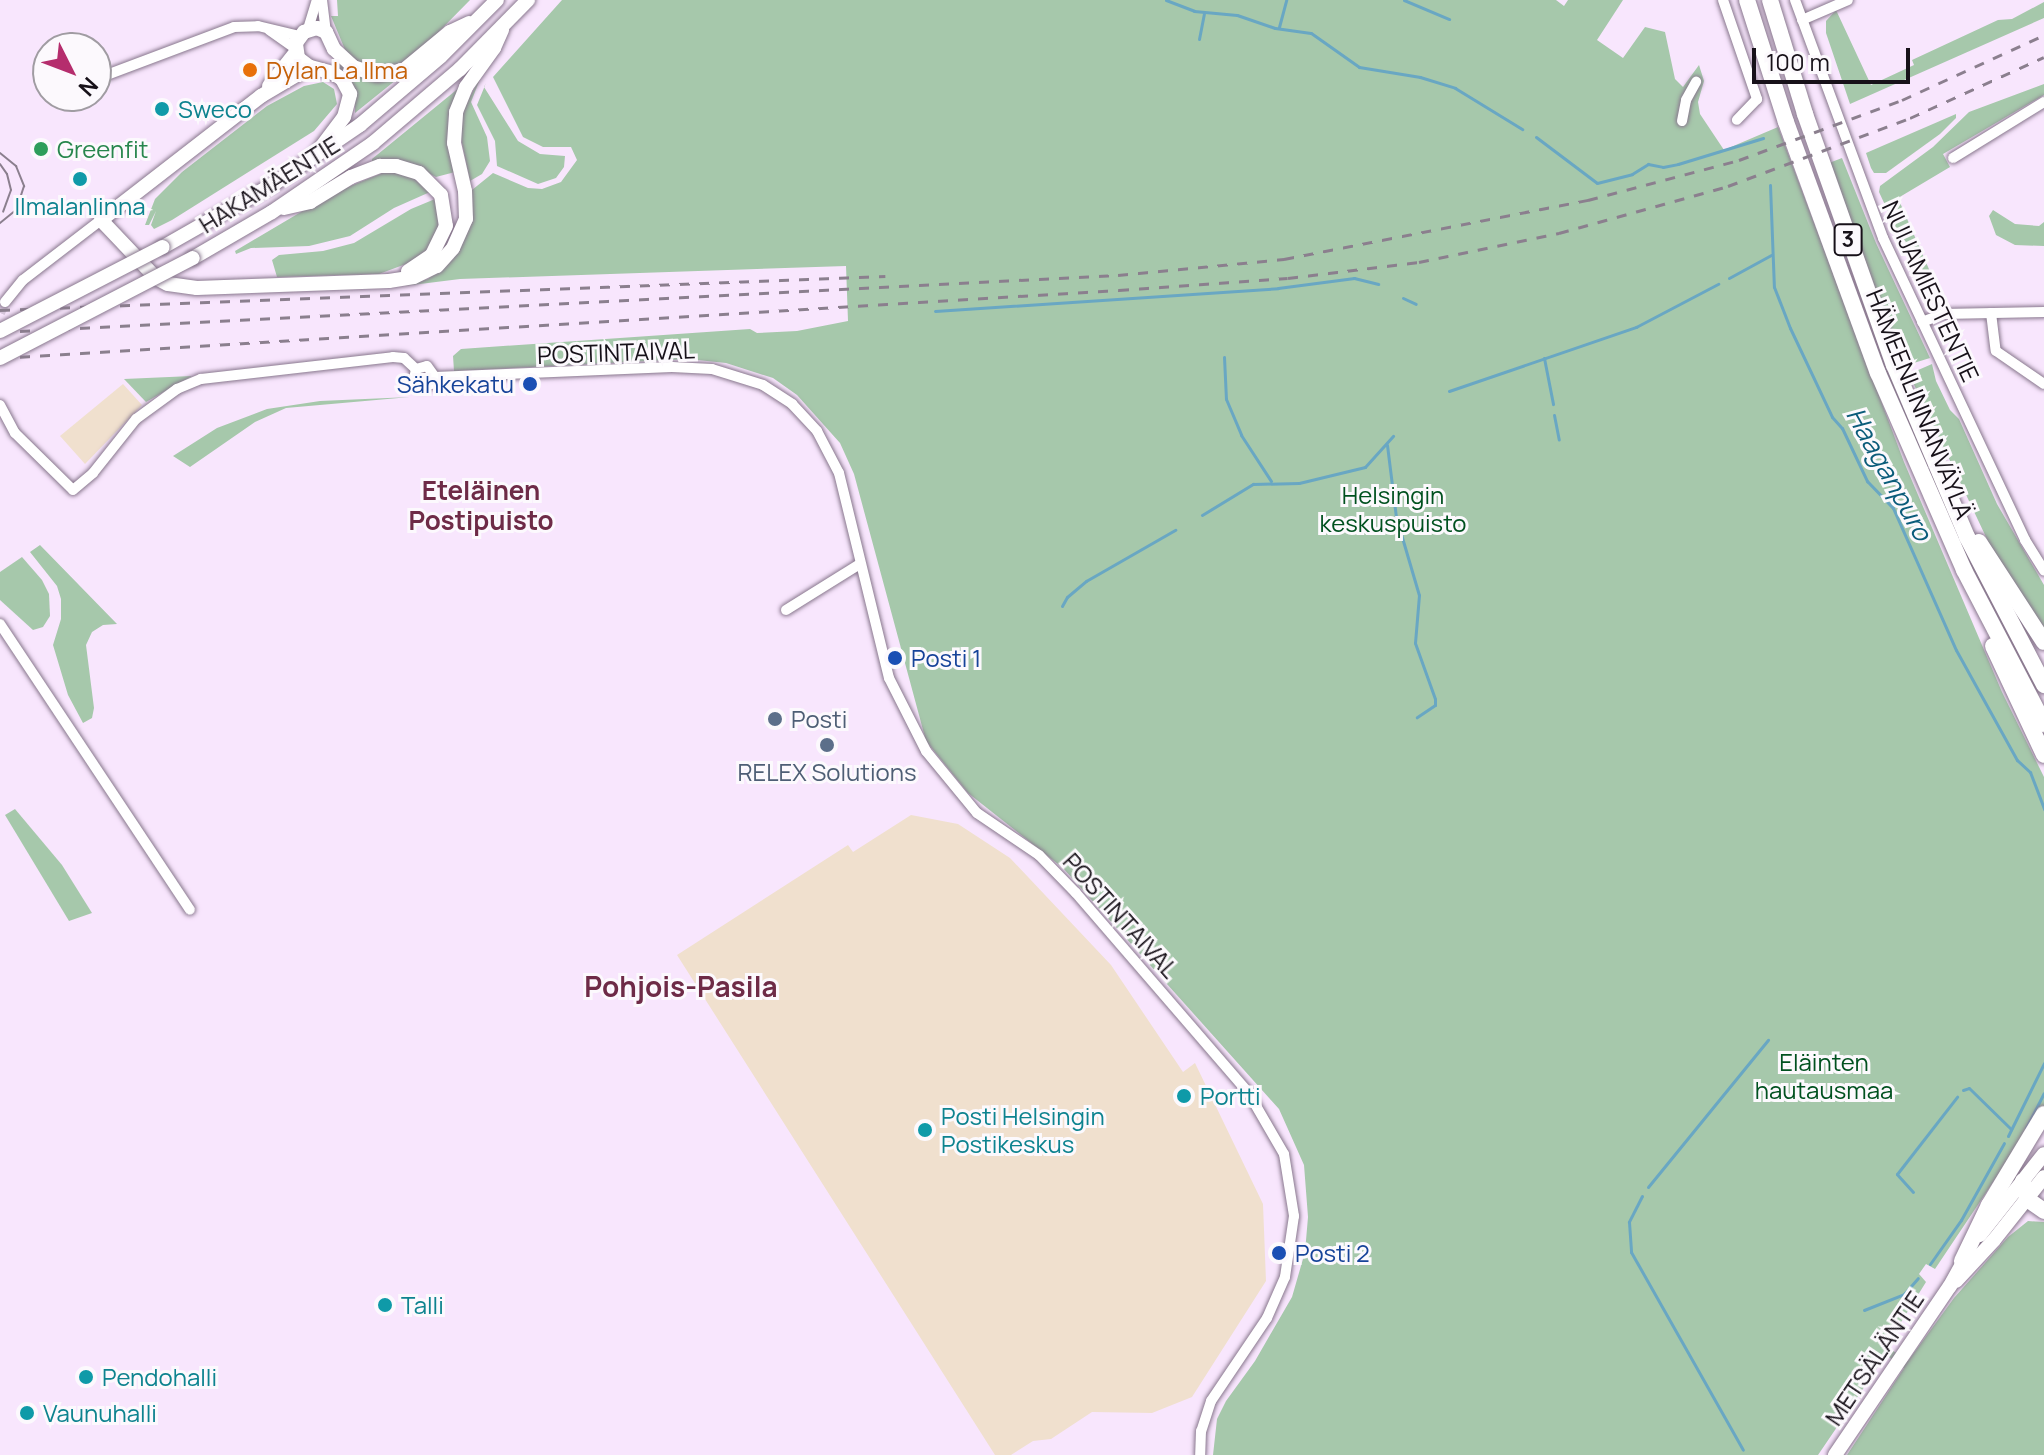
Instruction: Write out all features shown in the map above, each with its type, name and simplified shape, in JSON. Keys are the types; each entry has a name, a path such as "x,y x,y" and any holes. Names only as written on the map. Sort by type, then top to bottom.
{"highway":[{"name":"HÄMEENLINNANVÄYLÄ","path":"1747,0 1781,107 1878,373 1978,599 2044,724"},
{"name":"HÄMEENLINNANVÄYLÄ","path":"1770,0 1845,233 1894,365 1978,560 2044,685"},
{"path":"1949,495 2044,642"},
{"path":"1978,599 2000,667 2044,755"},
{"path":"1962,1261 1989,1205 2044,1114"},
{"path":"2023,1181 2027,1199 2044,1211"}],"main road":[{"name":"HAKAMÄENTIE","path":"0,331 163,247 314,158 402,91 497,0"},
{"name":"HAKAMÄENTIE","path":"0,358 193,258 272,212 373,143 502,30 528,0"},
{"path":"261,96 299,41 326,32 334,49 361,72 394,74 416,62 450,32 480,18"},
{"path":"334,49 328,63 313,67 261,96 101,220 147,269 168,284 197,288 414,277 443,260 461,234 466,199 454,143 456,112 466,87 494,48 502,30"},
{"path":"299,41 313,67 342,79 350,102 344,117 326,137 314,158"},
{"path":"272,212 310,202 351,177 380,166 412,169 432,182 445,205 444,234 432,255 413,269 370,281"},
{"name":"METSÄLÄNTIE","path":"1835,1455 1950,1286 1962,1261 2044,1154"},
{"name":"METSÄLÄNTIE","path":"1950,1286 1971,1267 2044,1177"}],"street":[{"path":"319,0 326,32"},
{"path":"112,73 234,27 247,25 299,41 319,0"},
{"path":"1723,0 1757,99 1737,120"},
{"name":"NUIJAMIESTENTIE","path":"1795,0 1865,196 2025,540 2044,570"},
{"path":"1802,20 1848,0"},
{"path":"1682,121 1686,100 1696,82"},
{"path":"1953,158 2044,102"},
{"path":"5,302 23,280 101,220"},
{"path":"1922,322 1943,314 2044,312"},
{"path":"1991,313 1996,351 2044,384"},
{"name":"POSTINTAIVAL","path":"0,405 15,433 73,490 93,473 136,419 177,389 201,379 393,357 404,358 416,369"},
{"name":"POSTINTAIVAL","path":"416,369 427,366 435,377"},
{"name":"POSTINTAIVAL","path":"435,377 696,367 746,378 780,395 817,431 839,473 889,678 926,751 977,813 1039,855 1076,893 1248,1092 1284,1154 1294,1216 1285,1277 1267,1318 1211,1401 1201,1431 1200,1455"},
{"name":"POSTINTAIVAL","path":"416,369 414,379 420,386 431,384 435,377"},
{"path":"786,610 860,564"},
{"path":"0,624 190,910"}],"shaded area":[{"path":"123,384 142,405 85,464 60,436"},
{"path":"911,815 958,824 1010,858 1111,965 1183,1072 1195,1063 1263,1204 1266,1281 1192,1397 1152,1413 1092,1412 1051,1439 1033,1441 1011,1455 995,1455 677,955 848,845 853,852"}],"green space":[{"path":"337,0 470,0 411,60 389,69 364,67 346,52 331,16 338,16"},
{"name":"Helsingin keskuspuisto","path":"562,0 1556,0 1564,6 1568,0 1623,0 1597,40 1623,58 1645,27 1665,32 1675,79 1683,87 1699,65 1704,81 1698,102 1700,114 1724,150 1778,127 1904,462 2002,692 2044,777 2044,1106 1935,1269 1926,1264 1919,1274 1926,1282 1890,1340 1889,1348 1908,1361 1954,1298 2008,1237 2028,1221 2044,1222 2044,1455 1847,1455 1904,1368 1886,1355 1818,1455 1213,1455 1217,1419 1226,1401 1255,1361 1292,1297 1305,1252 1308,1217 1304,1165 1279,1109 1063,868 968,793 926,741 854,474 840,443 797,395 773,378 726,363 688,359 454,371 453,356 461,349 750,329 757,333 797,331 848,321 846,266 460,279 404,286 428,279 453,259 470,226 472,190 493,173 528,188 542,189 561,182 577,160 571,147 543,147 523,137 493,77"},
{"path":"2044,2 2044,18 1850,104 1826,33 1826,21 1836,10 1871,85 1914,65 1912,60 1998,20 2012,19"},
{"path":"338,62 396,80 355,113 355,88 347,76 335,67"},
{"path":"482,74 471,102 487,137 490,161 482,174 470,181 459,129 462,112"},
{"path":"323,82 334,89 337,104 314,131 172,220 154,229 151,225 156,211 149,225 145,225 155,199 182,172 267,106 304,86"},
{"path":"2044,84 2044,95 1943,154 1950,167 1898,198 1942,299 1931,288 1915,254 1898,233 1879,192 1880,186 1933,147 1969,112"},
{"path":"460,87 455,172 436,177 407,162 372,163 372,159"},
{"path":"484,87 518,141 540,154 565,156 564,167 556,178 538,184 497,166 495,141 477,105"},
{"path":"1956,114 1956,118 1940,134 1886,173 1874,173 1866,153"},
{"path":"1842,158 1876,243 1930,358 1904,366 1829,163"},
{"path":"385,172 409,174 430,192 394,208 350,236 309,246 251,248 236,254 235,251 333,193"},
{"path":"435,199 441,220 430,248 414,261 379,274 277,277 272,260 279,255 323,251 354,243 411,209"},
{"path":"1993,210 2015,224 2039,226 2044,222 2044,246 2015,245 1996,235 1989,216"},
{"path":"1932,364 1936,381 1950,410 1959,419 1997,504 2044,585 2044,631 1995,556 1909,374"},
{"path":"192,376 146,402 124,379"},
{"path":"410,397 286,408 255,422 190,467 173,456 217,428 267,409 320,401"},
{"path":"40,545 117,624 103,625 92,632 86,645 94,708 92,718 83,723 68,695 53,645 61,619 61,599 57,586 30,552"},
{"path":"22,557 42,580 49,594 50,616 43,627 33,630 0,600 0,572"},
{"path":"15,809 62,865 92,913 69,921 5,815"}],"waterway":[{"path":"1166,0 1194,11 1237,15 1275,28 1311,33 1359,67 1420,77 1455,88 1522,129"},
{"path":"1279,27 1286,0"},
{"path":"1404,0 1449,19"},
{"path":"1199,39 1204,13"},
{"path":"1536,137 1597,183 1632,174 1648,164 1663,167 1678,164 1763,138"},
{"name":"Haaganpuro","path":"1770,185 1774,287 1790,328 1832,417 1842,428 1867,481 1893,508 1956,650 2017,760 2030,772 2044,809"},
{"path":"1729,278 1771,255"},
{"path":"935,311 1278,288 1354,278 1378,284"},
{"path":"1449,391 1636,327 1718,284"},
{"path":"1403,298 1416,304"},
{"path":"1224,357 1226,399 1241,435 1271,481"},
{"path":"1544,358 1553,404"},
{"path":"1554,415 1559,440"},
{"path":"1202,515 1253,484 1299,483 1365,467 1393,436"},
{"path":"1387,445 1396,517 1419,595 1415,643 1435,699 1435,705 1417,717"},
{"path":"1062,606 1067,597 1086,581 1175,530"},
{"path":"1648,1187 1768,1040"},
{"path":"2008,1136 2044,1063"},
{"path":"1963,1090 1969,1088 2011,1129"},
{"path":"2026,1128 2044,1093"},
{"path":"1913,1192 1897,1174 1957,1097"},
{"path":"1930,1264 1961,1220 2004,1143"},
{"path":"1642,1196 1629,1222 1631,1252 1743,1450"},
{"path":"1864,1310 1904,1294 1918,1278"}],"tunnel":[{"path":"0,313 5,302"}],"tram line":[{"path":"0,153 16,166 24,186 16,210 0,223"},
{"path":"0,164 7,174 11,190 3,212"}],"railway":[{"path":"0,332 1118,275 1284,259 1588,200 1739,160 1902,100 2044,35"},
{"path":"0,358 1119,290 1288,278 1419,262 1559,233 1728,186 1910,118 2044,57"},
{"path":"0,310 885,276"}],"place":[{"name":"Dylan La Ilma","path":"250,70"},
{"name":"Sweco","path":"162,109"},
{"name":"Greenfit","path":"41,149"},
{"name":"Ilmalanlinna","path":"80,179"},
{"name":"Sähkekatu","path":"530,384"},
{"name":"Posti 1","path":"895,658"},
{"name":"Posti","path":"775,719"},
{"name":"RELEX Solutions","path":"827,745"},
{"name":"Portti","path":"1184,1096"},
{"name":"Posti Helsingin Postikeskus","path":"925,1130"},
{"name":"Posti 2","path":"1279,1253"},
{"name":"Talli","path":"385,1305"},
{"name":"Pendohalli","path":"86,1377"},
{"name":"Vaunuhalli","path":"27,1413"}],"district":[{"name":"Eteläinen Postipuisto","path":"481,506"},
{"name":"Pohjois-Pasila","path":"681,986"}],"park label":[{"name":"Eläinten hautausmaa","path":"1824,1076"}]}
